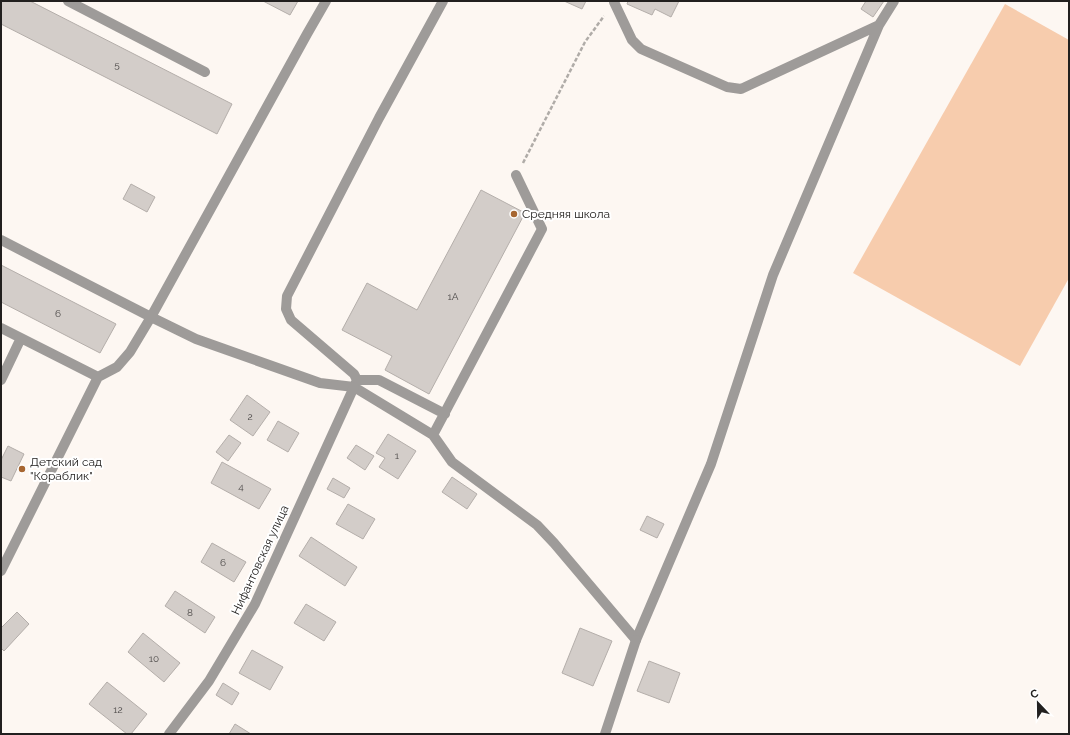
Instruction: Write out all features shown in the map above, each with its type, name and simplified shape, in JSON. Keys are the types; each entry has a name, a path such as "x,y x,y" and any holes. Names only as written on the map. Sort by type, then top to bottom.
{"street":[{"path":"68,1 205,72"},
{"path":"1,570 98,377 117,367 130,352 151,317 326,1"},
{"path":"443,1 379,118 287,296 286,309 291,320 354,374 356,383 434,435 452,462 537,525 636,640"},
{"path":"604,734 636,640 711,464 773,275 879,25 894,1"},
{"path":"614,2 632,40 641,49 727,87 741,89 879,25"},
{"path":"434,435 542,229 516,175"},
{"path":"1,240 196,339 320,383 356,383 379,380 445,414"},
{"path":"1,328 98,377"},
{"path":"1,380 21,338"},
{"name":"Нифантовская улица","path":"169,734 209,681 255,604 356,383"}],"path":[{"path":"516,175 585,42 614,2"}],"shaded area":[{"path":"1005,4 1069,40 1069,278 1020,366 853,273"}],"building":[{"path":"1,1 30,1 232,104 217,134 1,24"},
{"path":"263,1 298,1 290,15"},
{"path":"564,1 586,1 582,9"},
{"path":"628,1 679,1 671,17 655,9 652,15 627,4"},
{"path":"866,1 884,1 873,17 861,9"},
{"path":"131,184 155,197 147,212 123,199"},
{"path":"481,190 525,213 429,394 385,370 392,356 342,330 367,283 417,310"},
{"path":"1,265 116,324 100,353 1,302"},
{"path":"247,395 270,412 253,436 230,420"},
{"path":"278,421 299,433 288,452 267,440"},
{"path":"388,434 416,451 398,479 379,467 385,458 376,453"},
{"path":"229,435 241,443 228,461 216,452"},
{"path":"356,445 374,456 365,470 347,458"},
{"path":"8,446 24,454 11,481 1,477 1,460"},
{"path":"222,462 271,489 259,509 211,483"},
{"path":"452,477 477,494 467,509 442,492"},
{"path":"333,478 350,488 344,498 327,489"},
{"path":"348,504 375,519 363,539 336,524"},
{"path":"647,516 664,524 657,538 640,530"},
{"path":"311,537 357,567 345,586 299,556"},
{"path":"212,543 246,562 234,582 201,562"},
{"path":"175,591 215,617 205,633 165,606"},
{"path":"306,604 336,622 324,641 294,623"},
{"path":"17,612 29,624 4,651 1,648 1,628"},
{"path":"580,628 612,641 593,686 562,673"},
{"path":"143,633 180,663 164,682 128,652"},
{"path":"252,650 283,667 270,690 239,673"},
{"path":"649,661 680,673 669,703 637,691"},
{"path":"107,682 147,714 131,734 127,734 89,704"},
{"path":"223,683 239,693 232,705 216,695"},
{"path":"235,724 251,734 229,734"}],"place":[{"name":"Средняя школа","path":"514,214"},
{"name":"Детский сад \"Кораблик\"","path":"22,469"}]}
